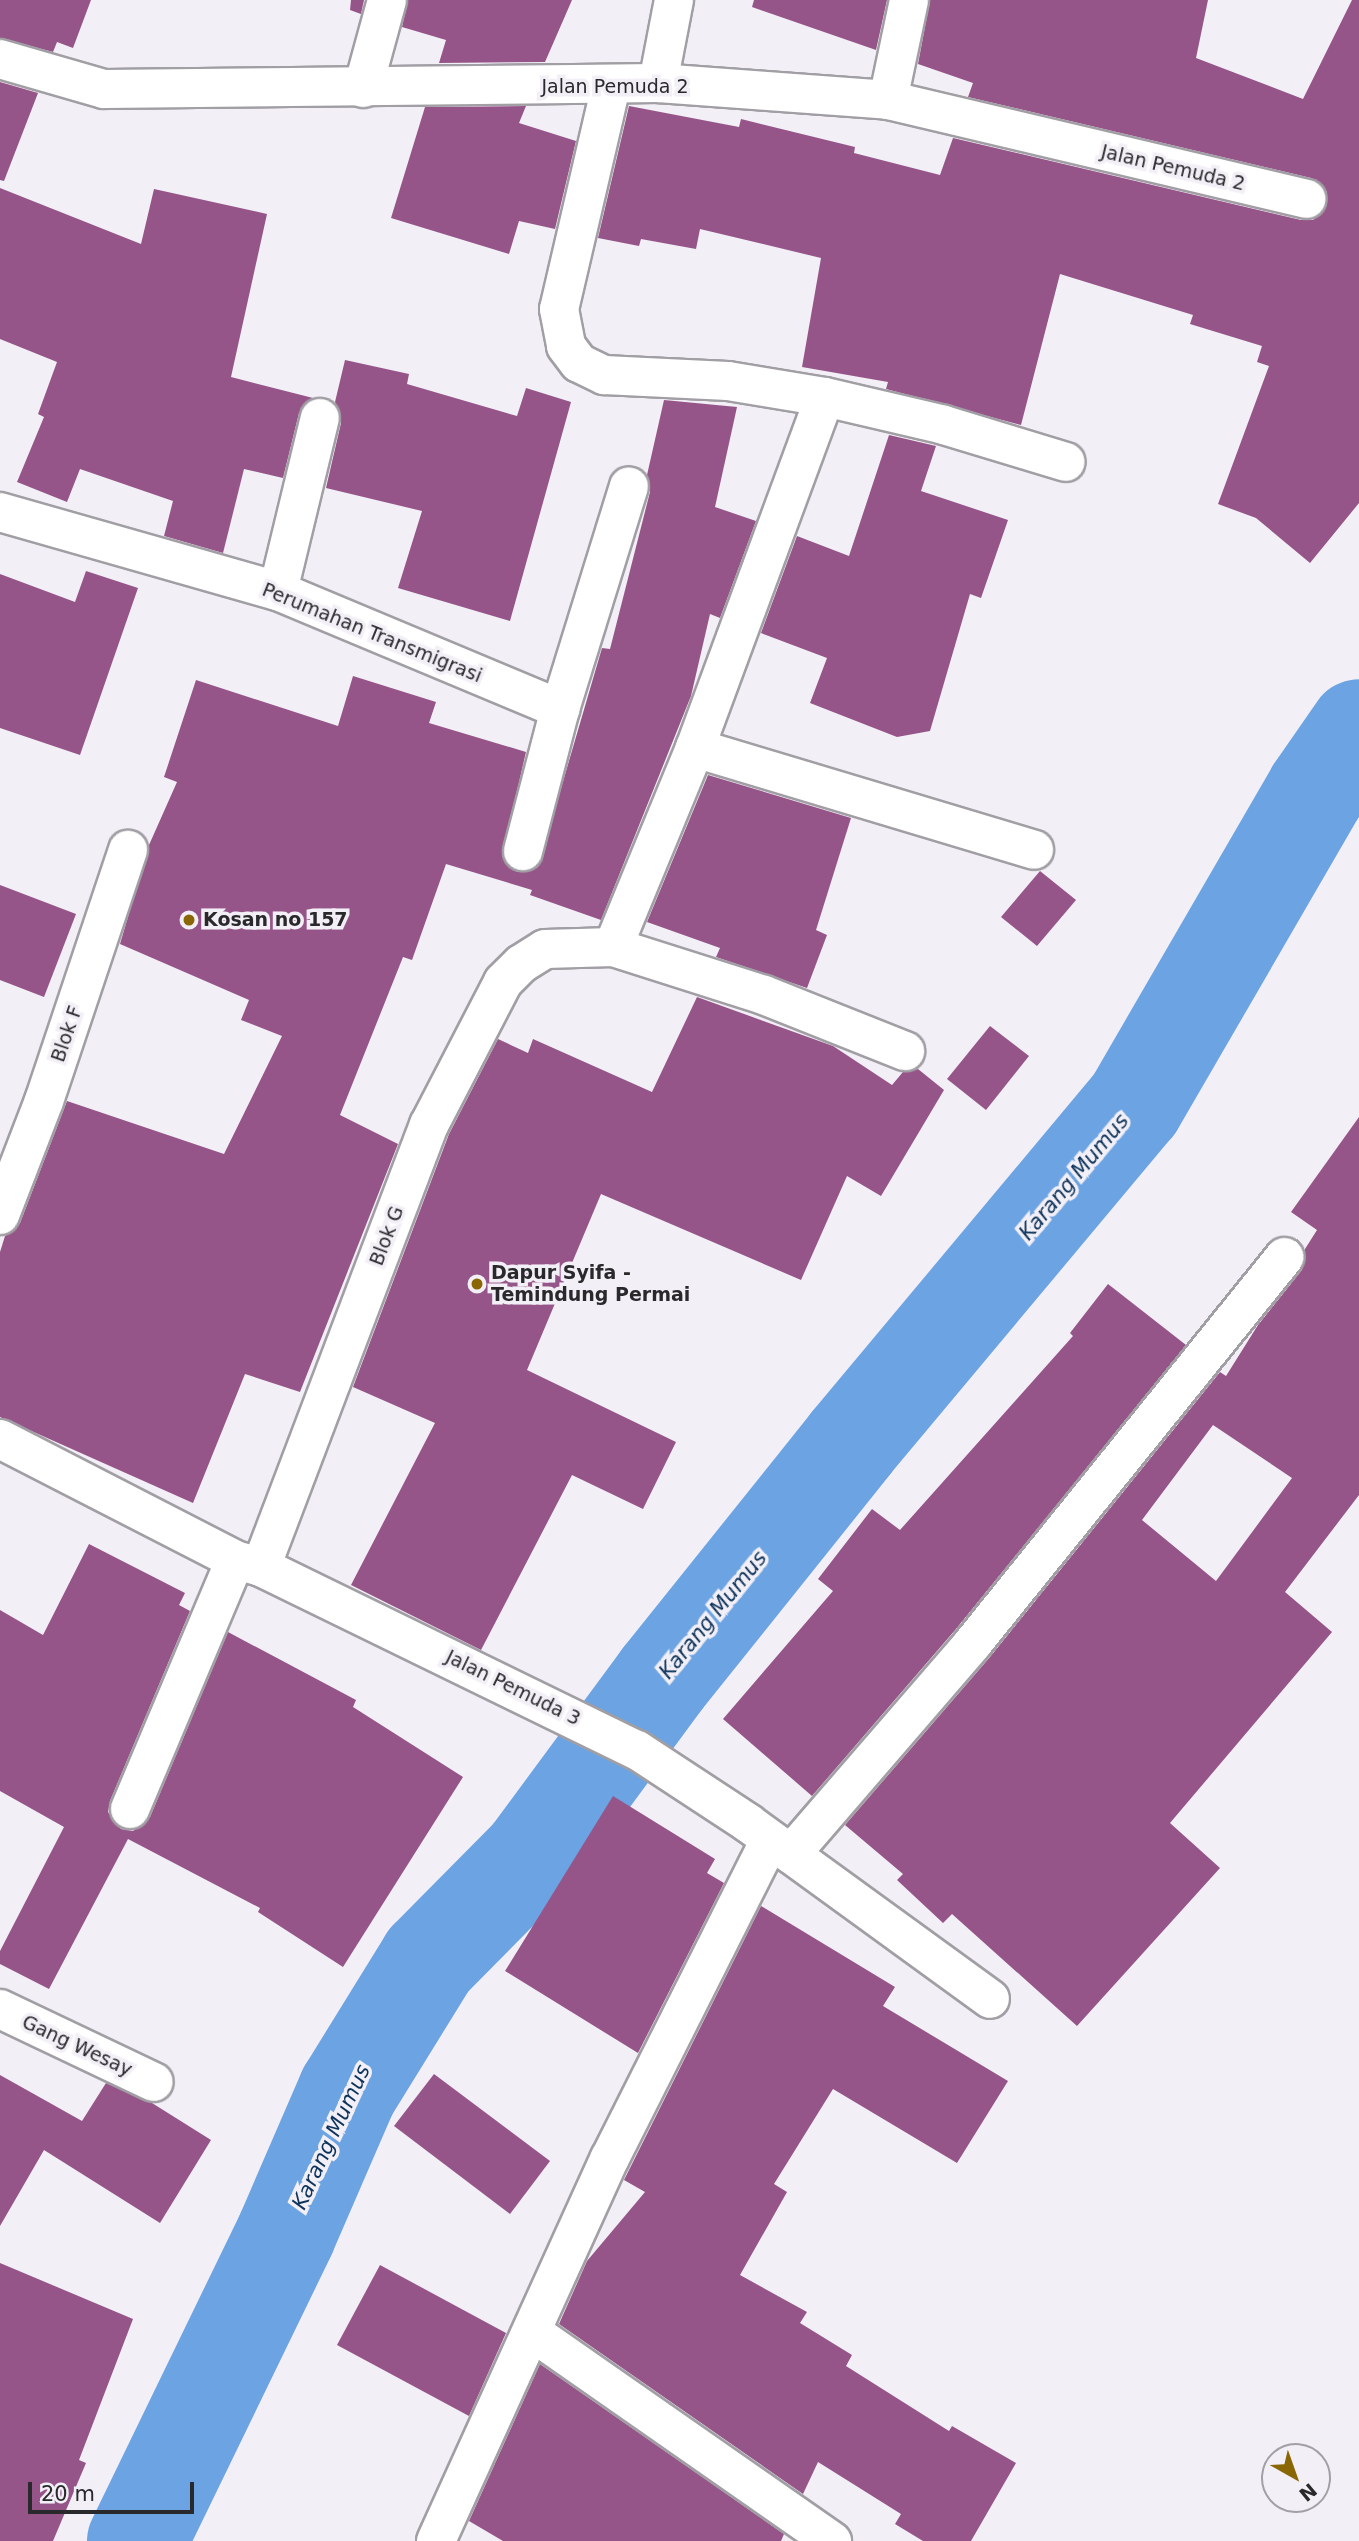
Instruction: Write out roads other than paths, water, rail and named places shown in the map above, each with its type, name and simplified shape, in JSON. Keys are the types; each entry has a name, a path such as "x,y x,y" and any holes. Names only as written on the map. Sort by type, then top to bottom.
{"street":[{"path":"363,89 387,0"},
{"path":"658,83 674,0"},
{"path":"888,100 909,0"},
{"name":"Jalan Pemuda 2","path":"0,59 104,89 363,89 658,83 888,100 1306,199"},
{"path":"611,86 562,285 559,321 566,346 579,363 604,375 728,381 825,397 944,425 1066,462"},
{"path":"825,397 695,748 613,947 764,995 905,1051"},
{"path":"278,591 320,418"},
{"path":"523,852 560,709 629,486"},
{"name":"Perumahan Transmigrasi","path":"0,512 278,591 560,709"},
{"path":"695,748 1034,850"},
{"name":"Blok F","path":"0,1215 44,1101 128,850"},
{"name":"Blok G","path":"130,1809 248,1563 429,1125 503,982 545,949 565,946 613,947"},
{"path":"436,2541 610,2158 770,1839 973,1643 1284,1257"},
{"name":"Jalan Pemuda 3","path":"0,1439 248,1563 525,1693 637,1750 770,1839 990,1999"},
{"name":"Gang Wesay","path":"0,2009 154,2082"},
{"path":"532,2332 832,2541"}],"waterway":[{"name":"Karang Mumus","path":"137,2541 286,2234 348,2091 429,1960 531,1857 663,1678 851,1443 1134,1105 1316,791 1359,729"}],"place":[{"name":"Kosan no 157","path":"189,920"},
{"name":"Dapur Syifa - Temindung Permai","path":"477,1284"}]}
